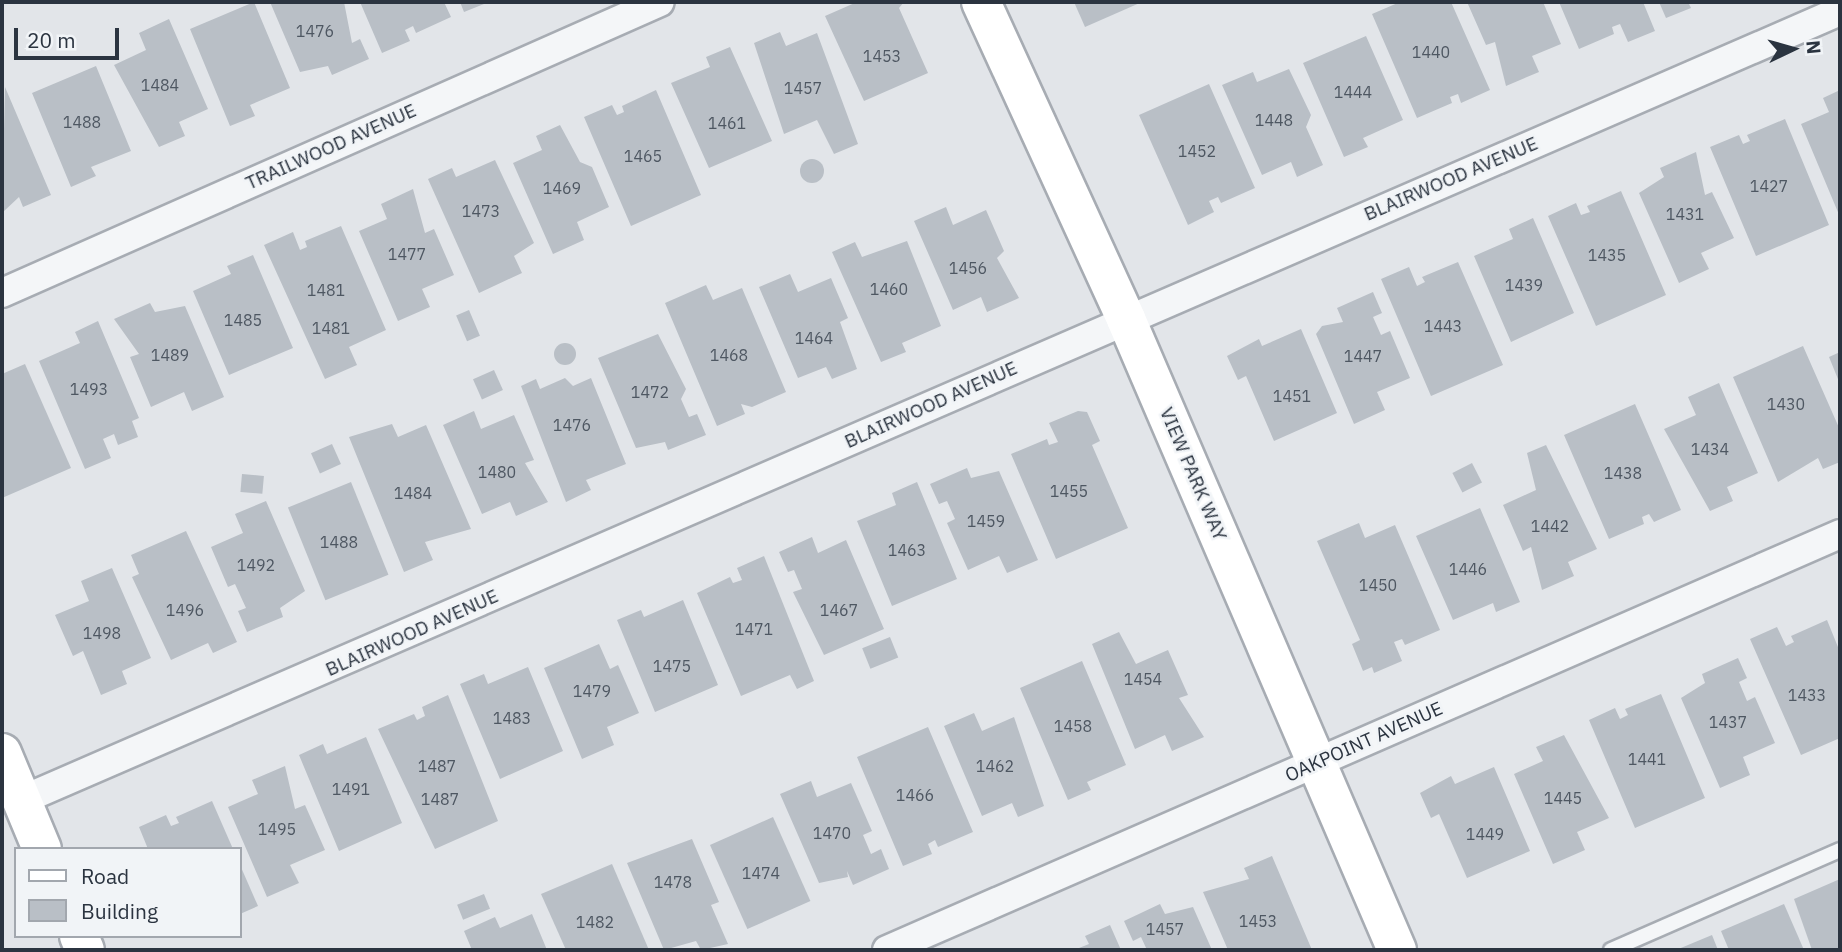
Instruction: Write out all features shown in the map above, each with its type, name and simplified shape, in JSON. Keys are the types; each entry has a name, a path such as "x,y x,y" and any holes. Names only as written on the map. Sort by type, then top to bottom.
{"street":[{"name":"TRAILWOOD AVENUE","path":"2,293 660,2"},
{"name":"VIEW PARK WAY","path":"981,2 1126,319 1396,950"},
{"name":"BLAIRWOOD AVENUE","path":"22,800 1840,11"},
{"name":"OAKPOINT AVENUE","path":"887,950 1840,534"},
{"path":"2,753 42,847"}],"lane":[{"path":"1611,950 1840,850"}],"building":[{"path":"254,2 290,88 250,105 255,116 230,126 190,29"},
{"path":"270,2 344,2 352,43 360,39 369,59 332,75 328,66 300,72"},
{"path":"360,2 444,2 451,17 416,33 413,26 405,30 410,41 382,53"},
{"path":"460,2 489,2 464,12"},
{"path":"857,2 904,2 899,8 928,73 864,101 825,16"},
{"path":"1074,2 1142,2 1085,27"},
{"path":"1400,2 1451,2 1490,90 1461,103 1458,94 1450,97 1452,103 1417,118 1372,14"},
{"path":"1467,2 1543,2 1561,44 1532,56 1539,72 1506,86 1495,42 1486,45"},
{"path":"1559,2 1643,2 1655,31 1628,42 1620,24 1612,27 1614,34 1579,49"},
{"path":"1659,2 1688,2 1691,8 1666,18"},
{"path":"169,19 208,109 179,122 185,136 159,147 114,65 146,50 139,33"},
{"path":"780,32 786,46 817,33 858,144 834,154 817,120 784,134 754,43"},
{"path":"1366,36 1403,120 1363,138 1368,147 1344,157 1303,63"},
{"path":"730,47 772,141 709,168 671,83 710,67 706,57"},
{"path":"96,66 131,151 91,167 96,176 71,187 32,93"},
{"path":"1289,69 1311,115 1306,127 1323,165 1297,177 1291,162 1262,175 1222,85 1253,72 1257,82"},
{"path":"1209,84 1255,188 1221,203 1218,197 1209,201 1214,212 1188,225 1139,115"},
{"path":"5,87 51,195 23,207 19,197 2,213"},
{"path":"656,90 701,195 631,226 584,117 612,105 617,115 624,112 622,106"},
{"path":"1840,90 1840,217 1801,124 1829,112 1823,98"},
{"path":"1785,119 1829,225 1756,256 1710,147 1739,135 1743,144 1750,141 1747,135"},
{"path":"560,125 580,162 592,167 609,207 577,222 584,240 553,254 513,163 542,150 536,136"},
{"path":"1696,152 1705,195 1712,192 1734,238 1701,253 1709,269 1679,283 1639,193 1664,177 1660,168"},
{"path":"812,159 823,166 824,171 817,182 812,183 801,176 800,171 807,160"},
{"path":"495,160 534,243 514,256 522,273 479,293 428,179 452,168 456,177"},
{"path":"413,189 425,233 434,229 454,275 422,289 430,307 398,321 359,231 387,219 381,204"},
{"path":"1621,191 1666,295 1596,326 1548,216 1576,203 1581,215 1590,212 1587,206"},
{"path":"946,207 953,225 986,210 1004,251 997,258 1019,298 987,312 981,297 953,310 914,221"},
{"path":"1533,218 1574,313 1511,342 1474,256 1513,239 1509,229"},
{"path":"341,226 386,330 349,347 357,365 325,379 264,245 293,232 300,250 307,247 305,241"},
{"path":"907,241 941,326 902,343 906,352 881,362 832,252 855,242 862,257"},
{"path":"253,255 293,348 229,375 193,291 231,274 227,266"},
{"path":"1458,262 1503,365 1431,396 1381,279 1409,267 1417,286 1425,282 1422,277"},
{"path":"790,274 798,292 831,278 848,318 840,322 857,369 832,379 826,367 798,378 759,287"},
{"path":"706,285 713,300 742,288 786,392 752,407 741,404 745,414 717,426 665,303"},
{"path":"1373,292 1382,313 1373,317 1381,335 1390,331 1410,378 1377,392 1385,410 1354,424 1316,334 1322,326 1343,322 1337,308"},
{"path":"150,303 155,312 185,306 224,397 192,411 184,392 151,407 130,357 139,354 114,319"},
{"path":"469,310 480,336 467,341 456,315"},
{"path":"98,321 139,418 132,421 138,437 118,445 114,434 103,439 111,458 85,469 39,361 80,343 75,332"},
{"path":"1301,329 1337,413 1274,441 1246,376 1238,380 1227,356 1259,339 1262,346"},
{"path":"658,334 686,389 681,399 689,417 697,414 706,435 668,450 665,442 636,448 598,358"},
{"path":"565,343 573,346 576,354 573,362 565,365 557,362 554,354 557,346"},
{"path":"1803,346 1840,430 1840,462 1823,469 1818,458 1778,482 1733,377"},
{"path":"1840,352 1840,384 1829,357"},
{"path":"25,364 71,468 2,498 2,374"},
{"path":"494,370 503,390 482,399 473,379"},
{"path":"565,378 573,386 591,378 626,464 586,480 591,490 566,502 521,386 536,379 540,389"},
{"path":"1719,383 1758,473 1727,487 1733,501 1710,511 1664,429 1696,415 1688,397"},
{"path":"1635,404 1681,510 1654,522 1649,514 1642,517 1644,524 1609,539 1564,435"},
{"path":"474,411 481,429 514,415 534,460 525,463 548,502 516,516 510,502 482,514 443,425"},
{"path":"1078,411 1087,412 1100,441 1092,445 1128,528 1056,559 1011,454 1047,439 1049,445 1058,442 1049,423"},
{"path":"392,424 398,437 426,425 471,529 425,542 433,560 404,572 349,437"},
{"path":"332,444 341,464 320,473 311,453"},
{"path":"1546,445 1597,549 1568,562 1574,576 1542,590 1531,547 1523,551 1503,505 1536,490 1527,453"},
{"path":"1472,463 1482,483 1462,493 1452,473"},
{"path":"967,468 971,478 999,471 1038,560 1007,573 999,556 968,570 947,523 955,519 947,501 939,504 930,484"},
{"path":"242,474 264,476 262,494 240,492"},
{"path":"351,482 388,575 325,600 288,507"},
{"path":"917,482 957,579 892,606 857,521 896,505 892,493"},
{"path":"266,501 305,591 280,608 283,617 247,632 238,611 246,608 235,584 228,587 211,547 243,533 235,514"},
{"path":"1480,508 1520,602 1496,612 1493,603 1453,620 1416,536"},
{"path":"1359,523 1365,538 1395,525 1440,630 1405,645 1402,639 1394,642 1402,661 1374,673 1372,667 1363,671 1352,644 1360,640 1317,541"},
{"path":"186,531 237,642 213,653 208,643 171,660 132,577 139,574 131,555"},
{"path":"812,537 818,553 846,540 884,629 824,655 793,592 802,589 794,570 788,572 779,552"},
{"path":"764,556 814,681 797,689 790,675 741,696 697,593 730,577 733,583 742,580 737,568"},
{"path":"112,568 151,658 122,671 127,684 101,695 83,651 73,656 55,615 89,601 81,581"},
{"path":"683,600 718,685 655,712 617,620 641,610 644,617"},
{"path":"1827,620 1840,652 1840,738 1801,755 1750,639 1777,627 1786,646 1794,642 1791,636"},
{"path":"1119,632 1136,664 1168,650 1188,695 1179,698 1204,737 1172,751 1165,735 1135,749 1092,644"},
{"path":"890,637 898,657 870,669 862,648"},
{"path":"599,644 610,669 618,665 639,713 607,727 614,745 582,759 544,668"},
{"path":"1738,658 1747,678 1739,682 1747,701 1755,697 1775,743 1743,757 1750,775 1720,788 1681,698 1705,683 1702,674"},
{"path":"1082,661 1126,765 1087,782 1091,790 1068,800 1020,688"},
{"path":"528,667 563,751 500,779 460,684 484,674 488,684"},
{"path":"1661,694 1705,798 1635,828 1589,720 1615,708 1620,719 1628,715 1625,709"},
{"path":"448,695 498,821 435,849 378,729 414,714 417,720 425,716 422,707"},
{"path":"974,713 982,731 1014,717 1044,806 1018,817 1012,803 982,816 944,726"},
{"path":"928,727 973,832 938,847 935,840 928,844 932,854 903,866 857,757"},
{"path":"1564,735 1609,818 1577,832 1585,850 1553,864 1514,774 1543,761 1536,747"},
{"path":"366,737 402,823 339,851 299,755 323,744 327,754"},
{"path":"285,766 295,809 305,805 325,850 290,865 299,883 267,897 228,807 258,794 252,780"},
{"path":"1494,767 1530,851 1467,878 1439,814 1431,818 1420,793 1451,776 1455,784"},
{"path":"811,781 817,797 851,783 872,831 863,835 871,854 881,849 889,869 853,885 847,871 848,877 819,883 780,794"},
{"path":"212,801 232,847 147,847 139,827 166,815 171,826 179,823 176,817"},
{"path":"773,817 810,901 747,929 710,845"},
{"path":"692,839 719,902 711,905 728,944 701,950 696,941 664,950 627,863"},
{"path":"1272,856 1312,950 1228,950 1203,892 1249,879 1244,868"},
{"path":"612,864 649,950 566,950 541,894"},
{"path":"242,870 258,906 242,913"},
{"path":"1840,879 1840,950 1812,950 1794,899"},
{"path":"484,894 490,909 463,920 457,905"},
{"path":"1160,904 1165,914 1193,907 1212,950 1147,950 1141,937 1133,941 1124,921"},
{"path":"1784,904 1804,950 1729,950 1721,931"},
{"path":"532,914 547,950 472,950 464,931 495,917 500,928"},
{"path":"1110,925 1121,950 1074,950 1089,944 1085,936"},
{"path":"1712,935 1718,950 1676,950"}]}
